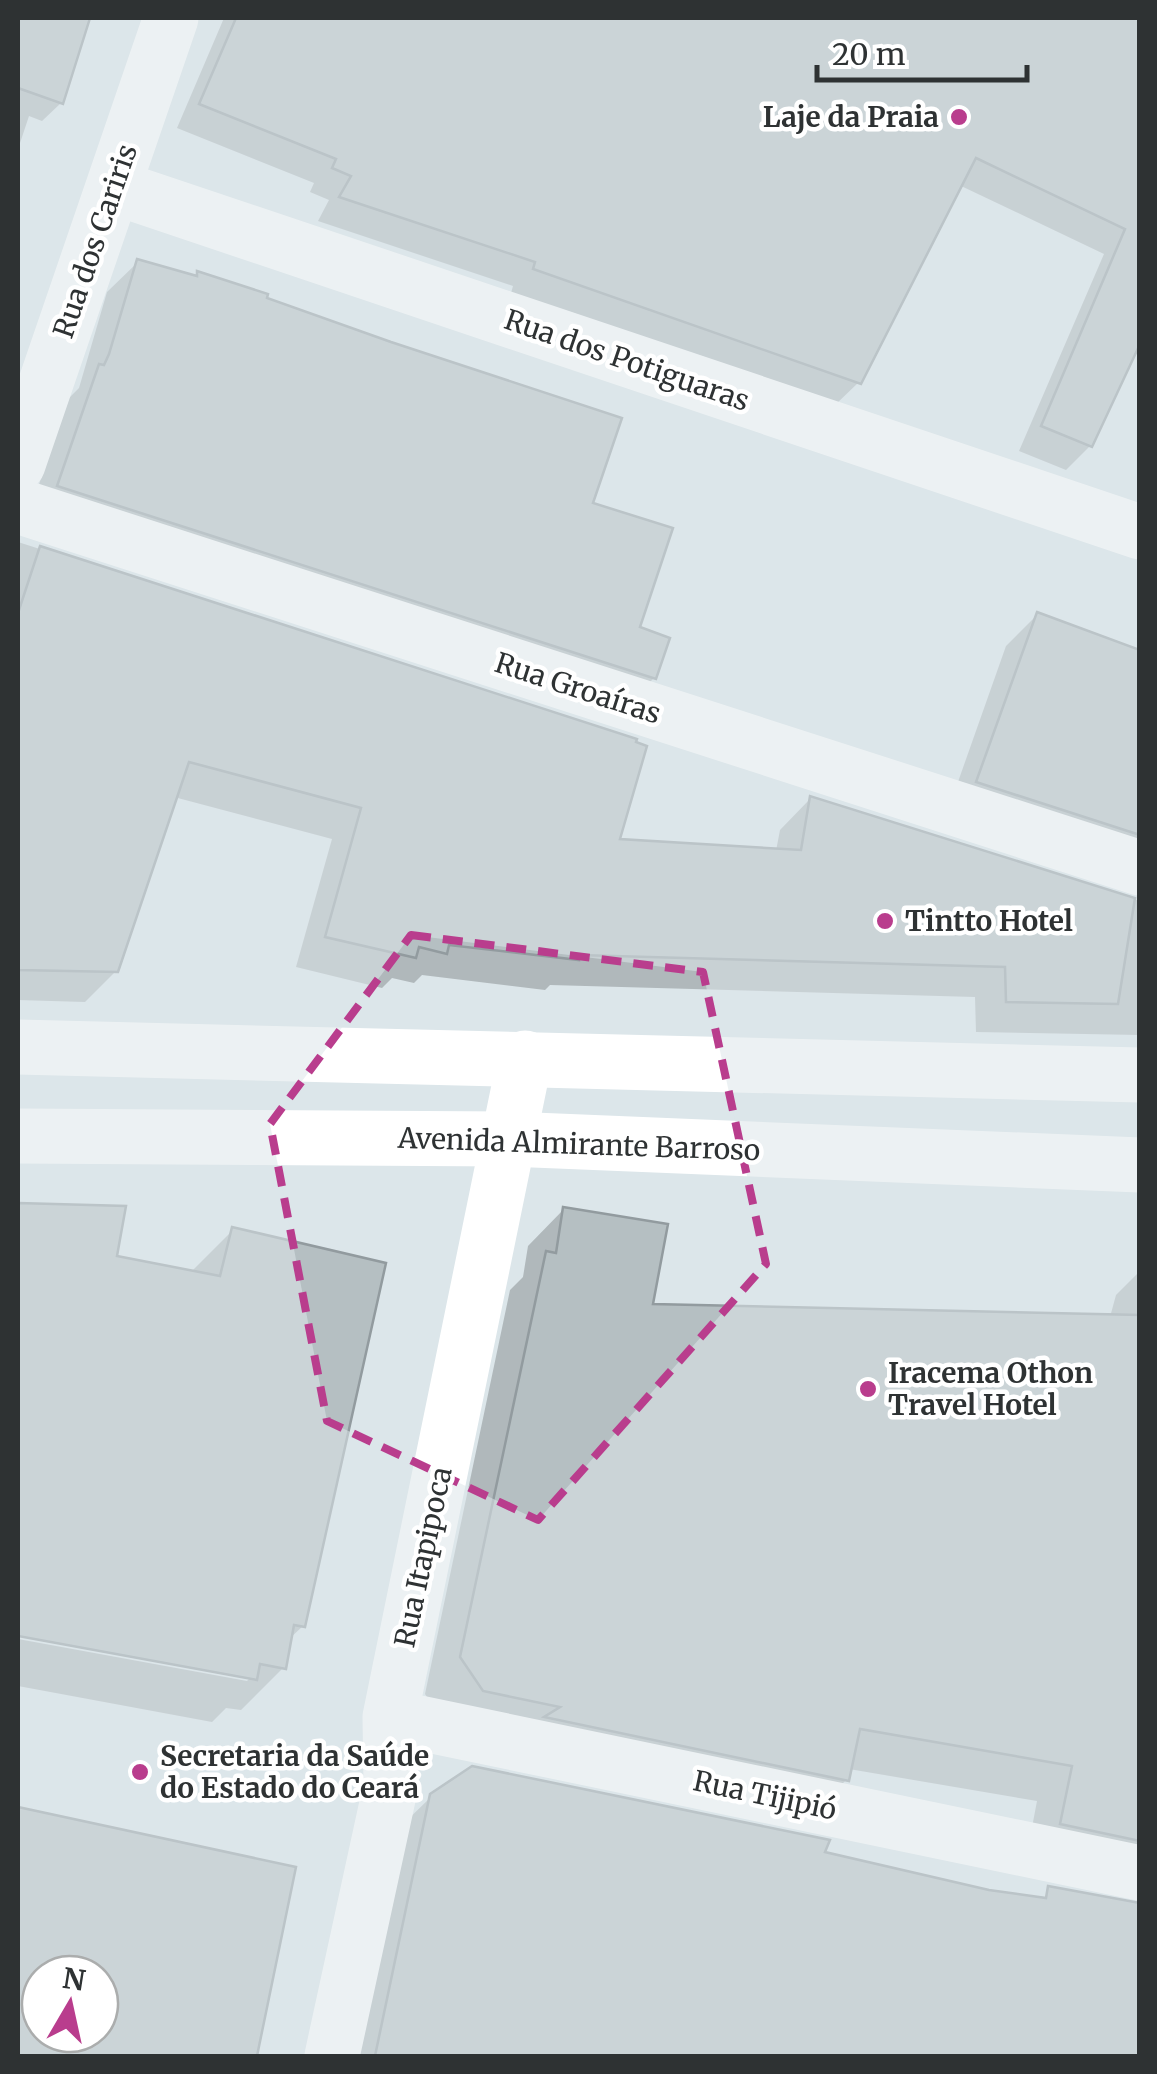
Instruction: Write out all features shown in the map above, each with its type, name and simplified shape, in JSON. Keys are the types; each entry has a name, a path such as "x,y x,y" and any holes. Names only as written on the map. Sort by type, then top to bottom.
{"street":[{"name":"Rua dos Cariris","path":"18,464 171,18"},
{"name":"Rua dos Potiguaras","path":"114,188 1140,532"},
{"name":"Rua Groaíras","path":"18,506 1140,868"},
{"path":"18,1047 1140,1075"},
{"name":"Rua Itapipoca","path":"332,2056 391,1786 390,1717 525,1058"},
{"name":"Avenida Almirante Barroso","path":"18,1136 509,1139 1140,1164"},
{"name":"Rua Tijipió","path":"390,1717 1140,1873"}],"highlighted area":[{"path":"411,935 703,972 766,1264 538,1520 327,1421 270,1124"}],"building":[{"path":"18,18 90,18 63,104 18,88"},
{"path":"236,18 1140,18 1140,344 1092,447 1041,426 1125,229 976,158 861,384 533,269 535,262 339,197 351,176 332,168 336,159 199,104"},
{"path":"137,259 197,276 197,271 268,294 267,298 391,342 622,418 593,503 673,528 640,627 670,638 656,679 57,486 99,364 104,365 109,354"},
{"path":"40,546 637,739 636,742 647,746 620,839 801,850 810,796 1135,898 1118,1004 1006,1002 1005,967 579,955 579,960 449,945 447,954 419,947 416,958 325,937 361,808 189,762 118,972 18,970 18,613"},
{"path":"1037,612 1140,650 1140,835 976,782"},
{"path":"18,1203 126,1206 117,1256 220,1276 232,1227 386,1263 305,1627 294,1625 286,1669 260,1664 257,1680 18,1636"},
{"path":"563,1207 668,1224 653,1304 1140,1315 1140,1841 1060,1824 1072,1766 860,1729 849,1781 544,1717 560,1707 483,1691 460,1657 546,1251 556,1253"},
{"path":"472,1766 830,1840 825,1852 989,1890 1046,1898 1048,1886 1140,1903 1140,2056 375,2056 430,1794"},
{"path":"18,1807 296,1867 257,2056 18,2056"}],"place":[{"name":"Laje da Praia","path":"959,117"},
{"name":"Tintto Hotel","path":"885,921"},
{"name":"Iracema Othon Travel Hotel","path":"868,1389"},
{"name":"Secretaria da Saúde do Estado do Ceará","path":"140,1772"}]}
